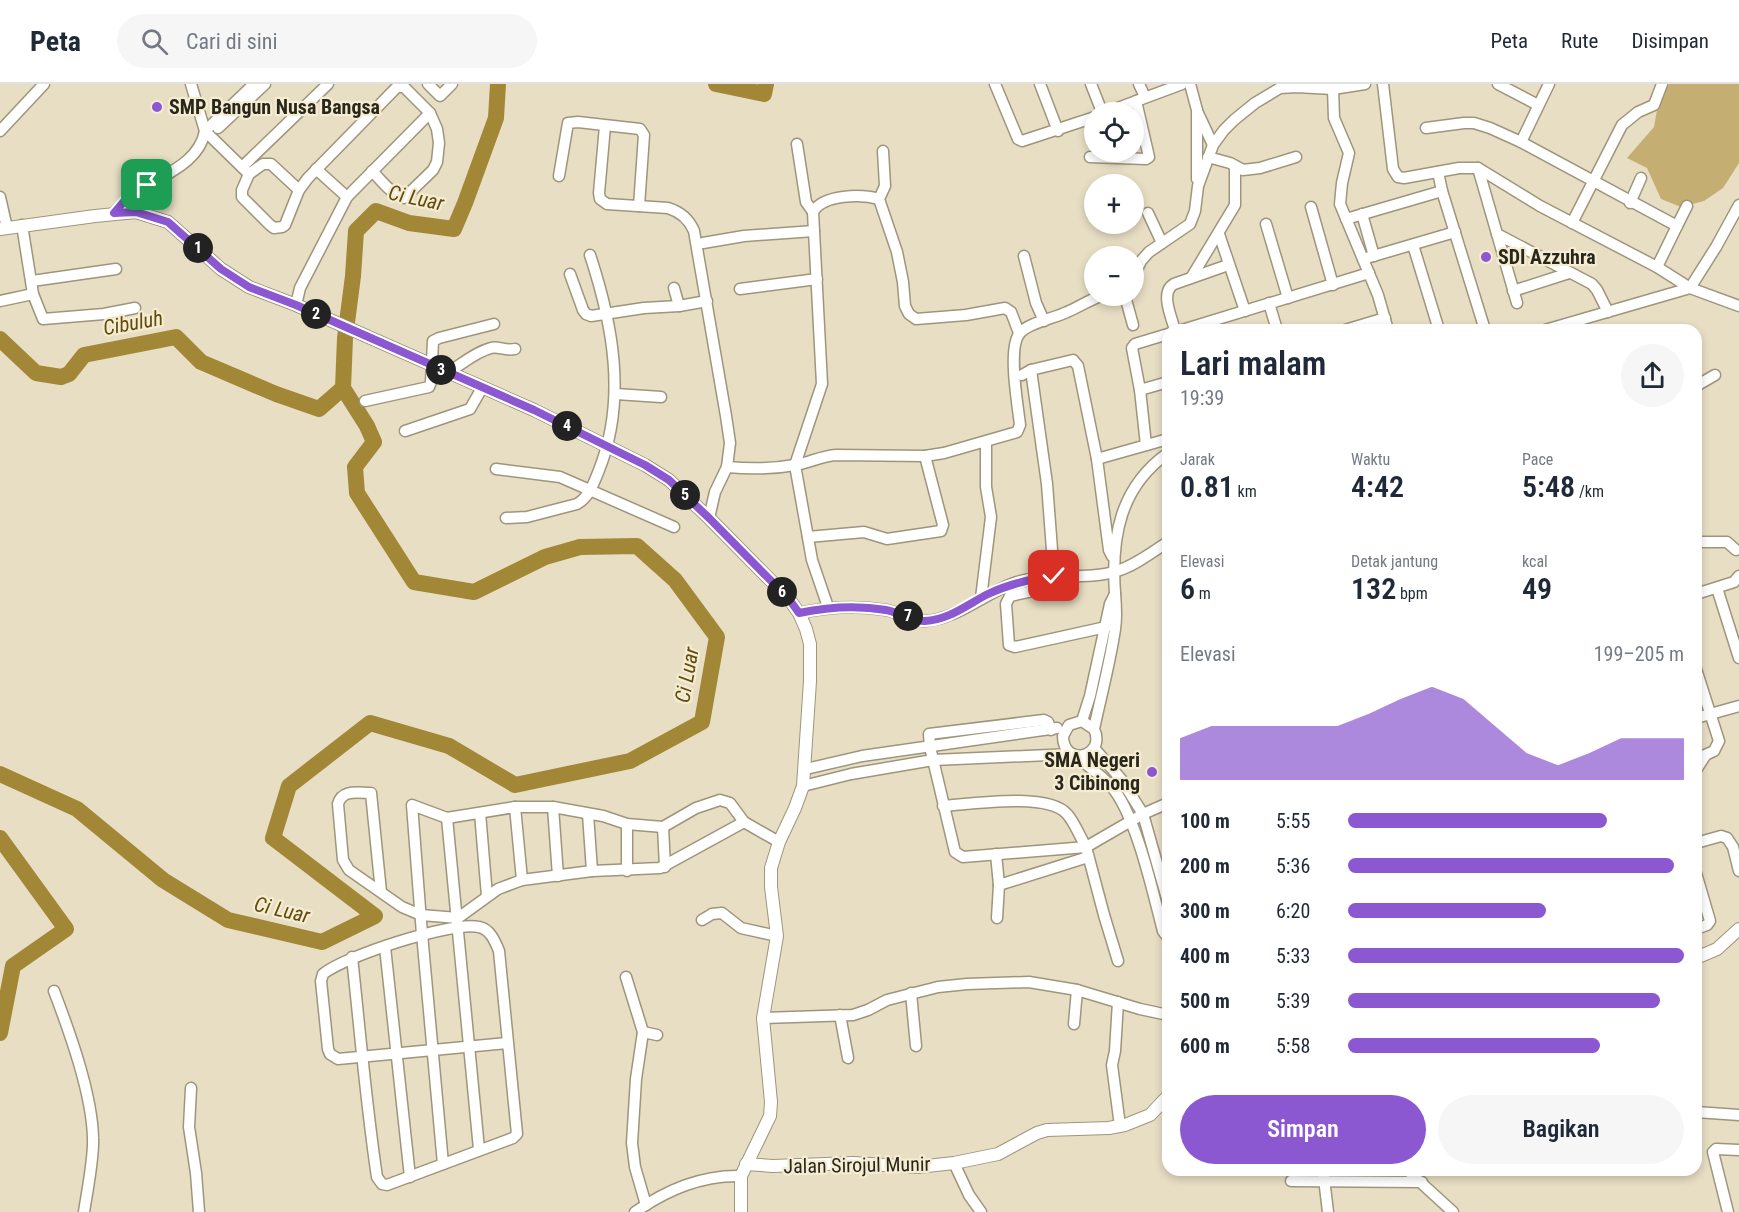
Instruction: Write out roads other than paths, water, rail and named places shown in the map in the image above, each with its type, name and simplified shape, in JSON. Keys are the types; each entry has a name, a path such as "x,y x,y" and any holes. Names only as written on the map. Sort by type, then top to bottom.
{"street":[{"path":"0,131 44,84"},
{"path":"191,84 206,135 245,171"},
{"path":"114,213 134,194 178,168 195,152 206,135 254,84"},
{"path":"206,135 265,84"},
{"path":"328,84 245,171 242,197 274,228 282,228 299,190 316,169 397,87 404,87 430,113 437,129 439,143 437,162 433,170 407,197 400,197 372,171"},
{"path":"428,84 440,96 452,84"},
{"path":"995,84 1020,140 1025,141 1084,121"},
{"path":"1040,84 1058,131"},
{"path":"1091,84 1100,102"},
{"path":"1139,84 1140,102"},
{"path":"1132,102 1182,84"},
{"path":"1190,84 1197,110 1213,145"},
{"path":"1198,186 1213,145 1224,130 1255,103 1280,86 1330,87 1365,84"},
{"path":"1383,84 1395,174 1398,177 1404,178 1459,168 1478,168 1540,206 1657,267 1690,288 1739,306"},
{"path":"1498,84 1538,105"},
{"path":"1521,142 1549,84"},
{"path":"1572,223 1622,125 1638,112 1654,105 1662,84"},
{"path":"1330,87 1334,118 1349,153 1340,204 1346,219 1369,258"},
{"path":"1144,258 1190,224 1195,211 1198,186 1197,110"},
{"path":"296,305 300,288 347,197 430,113"},
{"path":"559,176 568,123 640,129 643,133 639,206"},
{"path":"1426,128 1474,123 1490,128 1521,142 1630,203 1677,226"},
{"path":"1144,125 1149,157 1144,159"},
{"path":"605,126 600,199 607,204 668,208 676,211 690,223 697,240 730,443 728,467 711,503 709,518"},
{"path":"797,144 806,202 813,212 822,384 795,465 812,560 828,607"},
{"path":"728,467 795,465 836,455 925,456 986,442 1012,434 1019,429 1014,367 1019,333 1011,312 1005,308 966,315 916,319 905,306 897,252 879,199 885,186 883,151"},
{"path":"1208,157 1240,169 1250,170 1296,157"},
{"path":"245,171 263,164 271,164 299,190"},
{"path":"1191,278 1235,205 1235,166"},
{"path":"1478,168 1517,303"},
{"path":"316,169 347,197"},
{"path":"1438,172 1483,324"},
{"path":"1630,203 1641,178"},
{"path":"1346,219 1442,191"},
{"path":"813,212 817,206 826,201 855,195 879,199"},
{"path":"0,196 3,228 136,212 168,222 221,269 258,291 296,305 534,410 609,446 669,480 789,599 799,613 810,644 806,769 803,786 779,842 771,868 777,936 763,1018 771,1102 770,1116 743,1170 741,1212"},
{"path":"1575,324 1690,288 1716,248 1739,205"},
{"path":"1657,267 1687,206"},
{"path":"1311,207 1333,285"},
{"path":"1148,213 1162,243"},
{"path":"1362,214 1369,273 1388,324"},
{"path":"1266,224 1288,297"},
{"path":"22,225 33,294 45,320 104,314 135,308"},
{"path":"704,243 744,236 814,231"},
{"path":"1369,258 1455,232"},
{"path":"1219,234 1245,311"},
{"path":"1497,234 1592,284 1608,312"},
{"path":"1413,245 1437,324"},
{"path":"507,518 527,517 583,501 591,489 609,446 616,394 614,358 606,314 590,255"},
{"path":"1024,256 1036,303 1044,321"},
{"path":"1173,324 1167,291 1172,285 1228,265"},
{"path":"32,281 116,268"},
{"path":"1202,324 1369,273"},
{"path":"1514,291 1569,273"},
{"path":"570,274 581,306 586,314 591,316 707,302"},
{"path":"740,289 817,279"},
{"path":"674,288 679,306"},
{"path":"0,302 33,294"},
{"path":"1269,303 1275,324"},
{"path":"1019,333 1084,304"},
{"path":"1128,306 1133,325"},
{"path":"364,401 429,387 432,345 435,340 494,324"},
{"path":"1146,445 1132,346 1162,336"},
{"path":"447,373 480,352 491,348 507,351 515,349"},
{"path":"1054,576 1047,484 1027,372 1075,361 1097,459 1109,550 1115,566"},
{"path":"1702,383 1715,375"},
{"path":"1140,390 1162,384"},
{"path":"405,431 470,409 482,388"},
{"path":"616,394 661,397"},
{"path":"1097,459 1162,441"},
{"path":"981,598 992,517 986,487 986,442"},
{"path":"808,537 864,532 887,539 941,531 943,525 925,456"},
{"path":"806,769 862,756 1051,730 1082,721 1096,697 1116,629 1117,530 1130,495 1150,468 1162,458"},
{"path":"496,469 554,475 591,489 674,527"},
{"path":"1702,542 1727,542 1738,552"},
{"path":"799,613 828,607 886,610 923,621 951,614 1020,581 1054,576 1075,576 1115,566 1133,565 1162,546"},
{"path":"1075,576 1066,584 1010,596 1006,604 1009,645 1015,647 1106,627"},
{"path":"1702,592 1734,582 1739,576"},
{"path":"1717,588 1739,658"},
{"path":"803,786 851,774 933,760 1086,755 1094,748 1097,738 1094,729 1096,697 1110,604 1115,594"},
{"path":"1702,689 1719,743 1714,751 1702,757"},
{"path":"1702,717 1739,706"},
{"path":"1082,721 1094,729"},
{"path":"1069,725 1062,740 1065,748 1111,786 1123,805 1131,823 1162,928"},
{"path":"930,747 943,806 957,854 963,857 1087,852"},
{"path":"1094,748 1121,779 1143,814 1162,881"},
{"path":"1111,786 1121,779"},
{"path":"352,957 369,1124 377,1177 382,1184 387,1185 410,1177 513,1138 517,1134 499,951 496,943 486,930 477,926 421,915 402,907 349,870 344,864 338,804 346,794 371,793 381,892"},
{"path":"443,1164 412,805 447,818 515,807 553,807 627,824 663,827 696,808 720,800 730,803 744,822 779,842"},
{"path":"943,806 1028,800 1056,807 1068,815 1087,852 1118,961"},
{"path":"999,885 1087,852 1143,814 1162,806"},
{"path":"515,807 522,880"},
{"path":"553,807 558,876"},
{"path":"480,813 487,896"},
{"path":"588,814 592,872"},
{"path":"447,818 479,1149"},
{"path":"507,1043 334,1058 328,1049 322,976 326,971 352,957 458,923 487,896 505,886 522,880 665,867 744,822"},
{"path":"627,824 627,871"},
{"path":"663,827 665,867"},
{"path":"1702,841 1721,836 1727,838 1733,847 1739,871"},
{"path":"996,854 999,885 997,918"},
{"path":"1702,900 1710,923 1702,926"},
{"path":"702,920 712,914 722,914 741,928 777,936"},
{"path":"1702,955 1717,949 1739,929"},
{"path":"385,947 410,1177"},
{"path":"626,977 643,1032 636,1079 632,1143 635,1167 646,1204"},
{"path":"763,1018 853,1015 887,1000 938,987 1029,982 1077,990 1162,1014"},
{"path":"1074,1024 1077,990"},
{"path":"54,991 87,1092 92,1120 94,1141 84,1212"},
{"path":"911,993 916,1046"},
{"path":"1118,1002 1112,1065 1120,1126"},
{"path":"840,1015 848,1058"},
{"path":"643,1032 657,1035"},
{"path":"191,1088 189,1127 199,1212"},
{"name":"Jalan Sirojul Munir","path":"743,1170 773,1166 853,1163 918,1167 954,1162 998,1154 1047,1130 1120,1126 1150,1115 1162,1102"},
{"path":"1702,1112 1739,1115"},
{"path":"1728,1212 1713,1152 1716,1149 1739,1150"},
{"path":"954,1162 969,1195 981,1212"},
{"path":"634,1212 688,1184 743,1170"},
{"path":"1291,1181 1318,1176"},
{"path":"1324,1176 1328,1212"},
{"path":"1338,1176 1422,1182"},
{"path":"1414,1176 1453,1212"}],"waterway":[{"name":"Ci Luar","path":"0,774 77,809 163,880 228,920 322,942 375,916 273,838 289,786 370,723 449,746 515,785 630,761 702,722 717,637 675,580 637,546 580,547 545,557 474,592 414,582 357,493 355,467 374,442 367,426 343,388 345,338 356,231 376,211 409,223 454,229 496,118 498,84"},
{"name":"Ci Luar","path":"716,84 764,94 766,84"},
{"name":"Cibuluh","path":"0,339 36,373 61,377 69,374 84,355 176,337 201,362 276,394 319,409 343,388"},
{"name":"Ci Luar","path":"0,838 66,929 13,966 0,1033"}],"place":[{"name":"SMP Bangun Nusa Bangsa","path":"157,107"},
{"name":"SDI Azzuhra","path":"1486,257"},
{"name":"SMA Negeri 3 Cibinong","path":"1152,772"}]}
